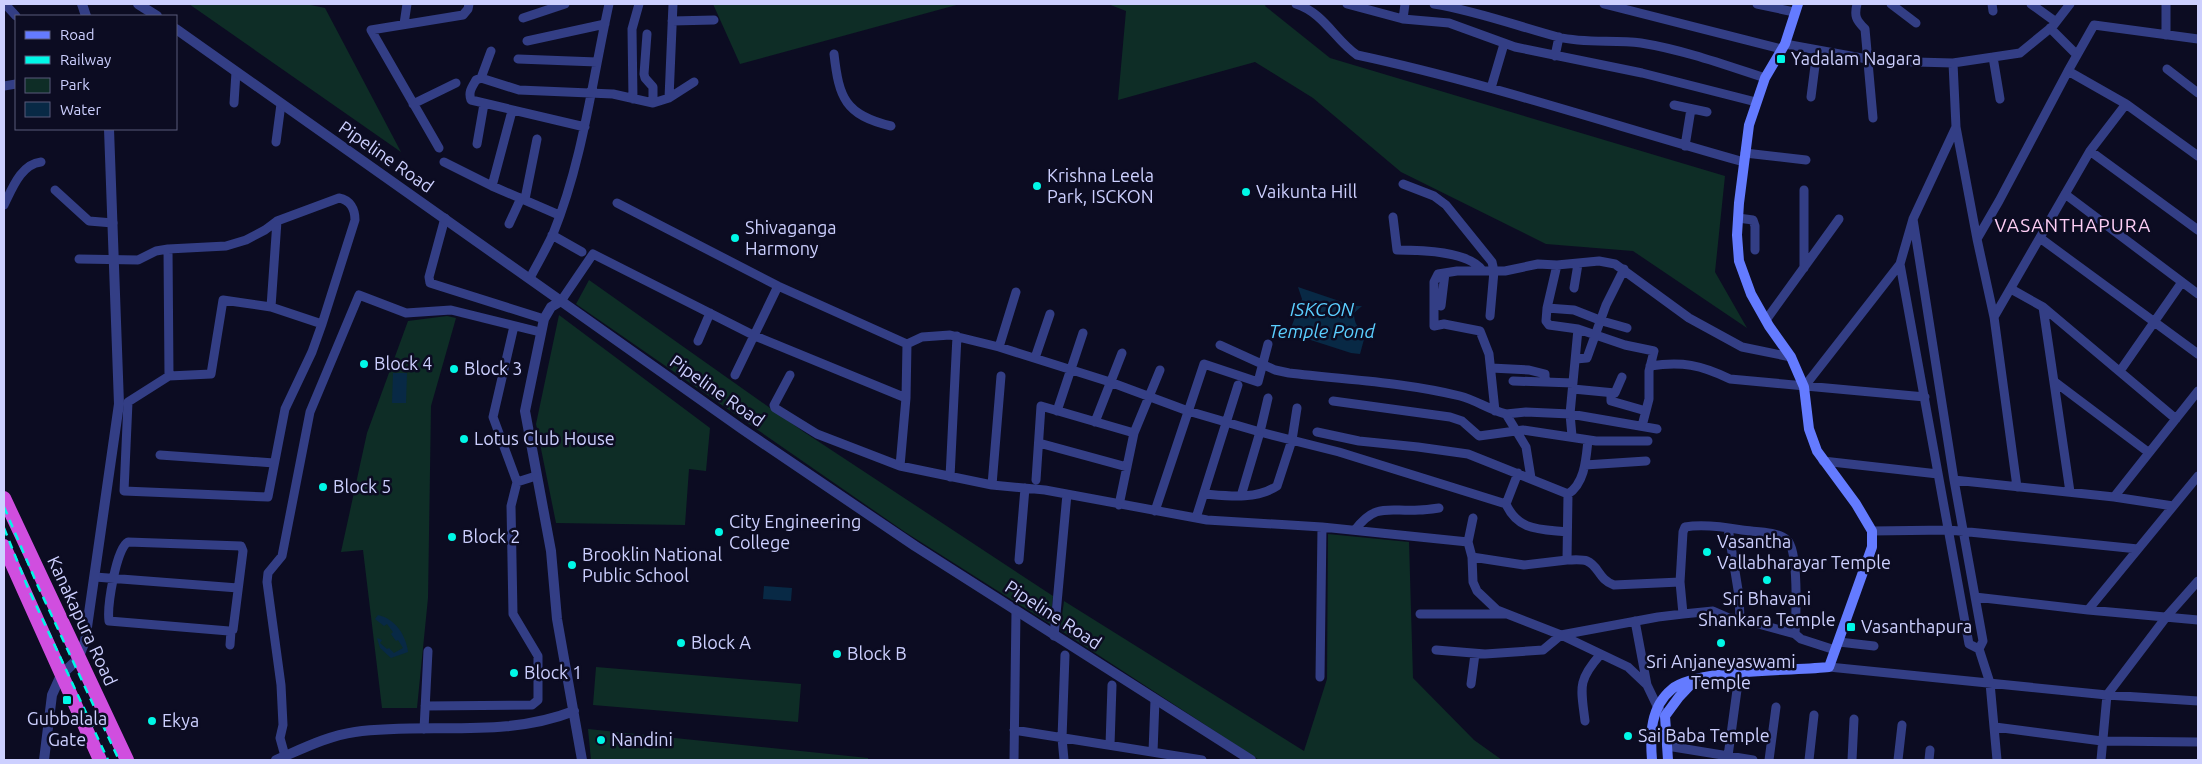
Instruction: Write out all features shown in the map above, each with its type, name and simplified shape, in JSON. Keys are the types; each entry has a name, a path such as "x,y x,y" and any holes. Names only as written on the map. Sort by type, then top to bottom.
{"highway":[{"name":"Kanakapura Road","path":"4,498 127,760"},
{"path":"4,546 100,760"}],"main road":[{"path":"1652,760 1650,738 1652,722 1661,712 1671,690 1707,676 1830,667 1872,547 1872,531 1856,504 1823,461 1809,429 1804,387 1791,357 1766,320 1745,282 1740,261 1737,235 1738,218 1749,125 1765,78 1783,47 1796,8"},
{"path":"1661,712 1668,760"}],"street":[{"path":"6,4 15,15"},
{"path":"138,4 156,15"},
{"path":"404,24 407,4"},
{"path":"439,148 371,30 463,15 468,10 469,4"},
{"path":"523,18 565,4"},
{"path":"530,278 552,234 559,215 585,127 609,4"},
{"path":"633,99 632,29 639,4"},
{"path":"669,98 673,4"},
{"path":"1296,4 1311,10 1336,33 1346,48 1357,55 1491,88 1685,146 1744,158 1806,160"},
{"path":"1347,4 1403,19 1449,23 1504,44 1642,73 1756,102"},
{"path":"1403,19 1405,4"},
{"path":"1434,4 1478,13 1559,37 1581,41 1628,41 1643,43 1674,50 1765,78"},
{"path":"1604,4 1783,47 1817,50 1867,60 1953,62 2020,53 2053,25 2070,4"},
{"path":"1757,4 1796,8"},
{"path":"1857,4 1854,14 1865,29 1873,118"},
{"path":"1891,4 1916,23"},
{"path":"2031,4 2053,25 2077,55"},
{"path":"2166,4 2166,35"},
{"path":"672,21 714,20"},
{"path":"527,41 605,24"},
{"path":"1977,239 2094,26 2198,39"},
{"name":"Pipeline Road","path":"178,31 446,218 759,440 915,546 1251,760"},
{"path":"647,34 644,74 653,87 652,103"},
{"path":"1555,56 1559,37"},
{"path":"1491,88 1504,44"},
{"path":"1811,97 1817,50"},
{"path":"482,78 491,52"},
{"path":"834,54 837,81 841,95 858,114 873,122 891,126"},
{"path":"1993,57 2000,99"},
{"path":"518,59 597,62"},
{"path":"1953,62 1956,127 1994,317 2017,486"},
{"path":"2167,69 2198,93"},
{"path":"2068,71 2126,104 2197,152"},
{"path":"234,102 236,72"},
{"path":"585,127 484,104 471,100 469,95 476,80 482,78 519,90 592,95 613,94 652,103 669,98 694,82"},
{"path":"413,104 456,83"},
{"path":"276,142 281,104"},
{"path":"477,144 484,104"},
{"path":"1994,317 2090,151 2126,104"},
{"path":"1674,105 1707,112"},
{"path":"1685,146 1691,109"},
{"path":"492,186 512,111"},
{"path":"1804,387 1900,264 1913,218 1956,127"},
{"path":"44,760 52,695 62,675 78,659 85,641 96,577 119,404 109,130"},
{"path":"509,224 523,198 537,139"},
{"path":"2090,151 2198,230"},
{"path":"4,205 16,181 29,164 41,162"},
{"path":"444,162 492,186 559,215"},
{"path":"1403,184 1434,196 1446,205 1492,262 1494,271 1490,316"},
{"path":"55,190 89,221 113,223"},
{"path":"1804,190 1804,268"},
{"path":"2065,194 2198,294"},
{"path":"79,259 138,260 156,251 168,249 226,246 246,240 277,221 334,199 344,199 353,207 355,220 322,324 312,352 288,400 268,497 124,491 128,402 169,376 211,374 223,300 271,307 322,324"},
{"path":"617,203 778,286 907,344"},
{"path":"1393,217 1397,250 1416,250 1465,258 1478,263 1483,271"},
{"path":"446,218 429,277 430,283 544,319"},
{"path":"1738,218 1753,220 1756,250"},
{"path":"1913,218 1954,480 1983,642 1979,649"},
{"path":"1766,320 1839,219"},
{"path":"271,307 277,221"},
{"path":"552,234 582,252"},
{"path":"2040,238 2198,354"},
{"path":"168,249 169,376"},
{"path":"582,760 557,625 551,551 525,411 544,319 551,307 561,301 594,254 755,336 906,398"},
{"path":"1495,411 1489,354 1480,331 1444,324 1434,326 1434,282 1438,274 1505,271 1538,264 1578,264 1599,261 1615,264 1688,318 1742,347 1791,357"},
{"path":"1574,288 1578,264"},
{"path":"1900,264 1969,644 1979,649 1990,683 1997,760"},
{"path":"1557,265 1546,321 1549,324 1654,351 1650,366 1649,399 1642,426"},
{"path":"1576,359 1587,358 1594,336 1602,321 1606,305 1624,269"},
{"path":"1440,306 1445,273"},
{"path":"2120,371 2182,282"},
{"path":"735,375 778,286"},
{"path":"2010,289 2043,307 2176,419"},
{"path":"999,347 1016,292"},
{"path":"540,332 451,310 406,313 359,295 310,412 282,556 268,574 281,684 283,725 280,738 280,758 327,738 354,732 385,729 517,726 549,720 574,711"},
{"path":"2043,307 2070,492"},
{"path":"1548,308 1574,310 1627,328"},
{"path":"698,341 710,313"},
{"path":"1035,358 1050,314"},
{"path":"425,706 532,705 538,700 538,656 513,614 511,506 517,482 493,417 514,326"},
{"path":"1572,436 1570,414 1578,330"},
{"path":"1056,411 1083,333"},
{"path":"907,344 922,336 958,336 999,347 1110,382 1188,411 1339,452 1506,504 1516,521 1528,526 1566,532"},
{"path":"950,477 958,336"},
{"path":"900,466 906,398 907,344"},
{"path":"1155,511 1204,364 1258,382 1268,344"},
{"path":"1220,345 1289,373 1383,382 1460,396 1506,414 1526,412 1570,414 1657,429"},
{"path":"1095,422 1122,353"},
{"path":"1650,366 1686,363 1713,370 1730,379 1925,397"},
{"path":"1491,368 1535,371 1545,374 1545,382"},
{"path":"1119,504 1134,433 1160,370"},
{"path":"790,375 774,405 775,408 818,434 900,466 992,485 1067,494 1196,518 1322,527 1468,542"},
{"path":"992,485 1001,376"},
{"path":"1513,381 1545,382 1611,393 1618,391 1622,377"},
{"path":"2055,382 2148,452"},
{"path":"1196,518 1238,385"},
{"path":"2114,497 2198,391"},
{"path":"1611,393 1611,401 1646,411"},
{"path":"1241,496 1268,398"},
{"path":"1333,401 1450,417 1462,421 1478,436 1515,430 1572,436 1588,440 1648,441"},
{"path":"1036,480 1041,406 1134,433"},
{"path":"1204,494 1241,496 1270,491 1277,486 1292,440 1297,408"},
{"path":"1506,414 1526,447 1531,478"},
{"path":"1317,432 1359,442 1418,446 1468,454 1568,494"},
{"path":"1568,494 1577,488 1585,465 1588,440"},
{"path":"1039,443 1126,467"},
{"path":"160,455 274,463"},
{"path":"1585,465 1646,461"},
{"path":"1823,461 1938,474"},
{"path":"1506,504 1518,474"},
{"path":"517,482 536,476"},
{"path":"2088,610 2198,476"},
{"path":"1954,480 2114,497 2173,506"},
{"path":"1019,560 1025,488"},
{"path":"1054,636 1067,494"},
{"path":"1567,560 1568,494"},
{"path":"1355,530 1373,512 1392,508 1418,510 1439,508"},
{"path":"1473,518 1468,542 1472,557 1473,582 1477,591 1497,610 1561,635 1628,667 1647,685"},
{"path":"1320,677 1322,527"},
{"path":"1683,614 1680,582 1682,532 1685,528 1728,528 1780,536 1788,541 1792,552 1797,603 1794,634"},
{"path":"1728,528 1739,596 1740,619"},
{"path":"1872,531 1963,531 2138,550"},
{"path":"230,645 232,631 238,588 243,550 240,545 128,542 121,548 114,579 109,619 111,622 232,631"},
{"path":"1472,557 1524,565 1567,560 1587,560 1604,582 1614,585 1680,582"},
{"path":"96,577 238,588"},
{"path":"2100,760 2107,695 2168,616 2198,581"},
{"path":"1975,596 2088,610 2198,620"},
{"path":"1014,760 1016,611"},
{"path":"1436,650 1475,654 1543,650 1561,635 1635,621 1713,611 1729,618 1740,619 1794,634 1801,639 1837,646 1874,646"},
{"path":"1420,614 1508,614"},
{"path":"1635,621 1647,685 1661,712"},
{"path":"424,729 428,651"},
{"path":"1471,684 1475,654"},
{"path":"1064,760 1062,738 1066,655"},
{"path":"1585,721 1582,678 1600,655"},
{"path":"1830,667 2107,695 2198,702"},
{"path":"1110,745 1112,685"},
{"path":"1728,756 1737,690"},
{"path":"1152,752 1155,700"},
{"path":"1769,760 1776,707"},
{"path":"1809,760 1814,715"},
{"path":"1852,760 1854,719"},
{"path":"1898,760 1902,724"},
{"path":"1995,727 2102,741 2198,742"},
{"path":"1014,730 1201,760"},
{"path":"1667,746 1753,760"},
{"path":"1929,760 1930,750"}],"green space":[{"path":"189,4 306,4 325,8 401,152"},
{"path":"713,4 960,4 740,64"},
{"path":"1108,4 1266,4 1265,6 1330,58 1725,176 1715,272 1747,328 1633,251 1546,244 1401,172 1313,98 1255,62 1118,100 1126,11"},
{"path":"589,280 804,432 1053,596 1050,624 905,532 576,304"},
{"path":"559,315 710,428 706,471 689,469 685,525 556,523 536,424"},
{"path":"447,316 456,318 431,406 428,598 417,708 382,708 363,550 341,552 367,433 408,321"},
{"path":"1328,534 1409,542 1413,678 1474,740 1502,760 1259,760 1060,630 1064,601 1304,751 1327,679"},
{"path":"596,667 801,684 798,722 593,705"},
{"path":"588,729 868,758 868,760 591,760"}],"water":[{"name":"ISKCON Temple Pond","path":"1298,287 1354,306 1362,306 1354,313 1357,325 1366,332 1360,354 1351,353 1289,333 1302,299"},
{"path":"393,373 407,373 406,403 392,403"},
{"path":"764,586 792,588 791,601 763,599"},
{"path":"378,615 395,624 405,640 408,652 391,658 380,648 377,638 382,640 380,643 394,653 403,648 391,634 393,632 387,624 384,626 375,619"}],"railway":[{"path":"4,507 37,584 119,760"},
{"path":"4,528 28,588 108,760"}],"place":[{"name":"Yadalam Nagara","path":"1781,59"},
{"name":"Krishna Leela Park, ISCKON","path":"1037,186"},
{"name":"Vaikunta Hill","path":"1246,192"},
{"name":"Shivaganga Harmony","path":"735,238"},
{"name":"Block 4","path":"364,364"},
{"name":"Block 3","path":"454,369"},
{"name":"Lotus Club House","path":"464,439"},
{"name":"Block 5","path":"323,487"},
{"name":"City Engineering College","path":"719,532"},
{"name":"Block 2","path":"452,537"},
{"name":"Vasantha Vallabharayar Temple","path":"1707,552"},
{"name":"Brooklin National Public School","path":"572,565"},
{"name":"Sri Bhavani Shankara Temple","path":"1767,580"},
{"name":"Vasanthapura","path":"1851,627"},
{"name":"Block A","path":"681,643"},
{"name":"Sri Anjaneyaswami Temple","path":"1721,643"},
{"name":"Block B","path":"837,654"},
{"name":"Block 1","path":"514,673"},
{"name":"Gubbalala Gate","path":"67,700"},
{"name":"Ekya","path":"152,721"},
{"name":"Sai Baba Temple","path":"1628,736"},
{"name":"Nandini","path":"601,740"}],"district":[{"name":"VASANTHAPURA","path":"2073,225"}]}
